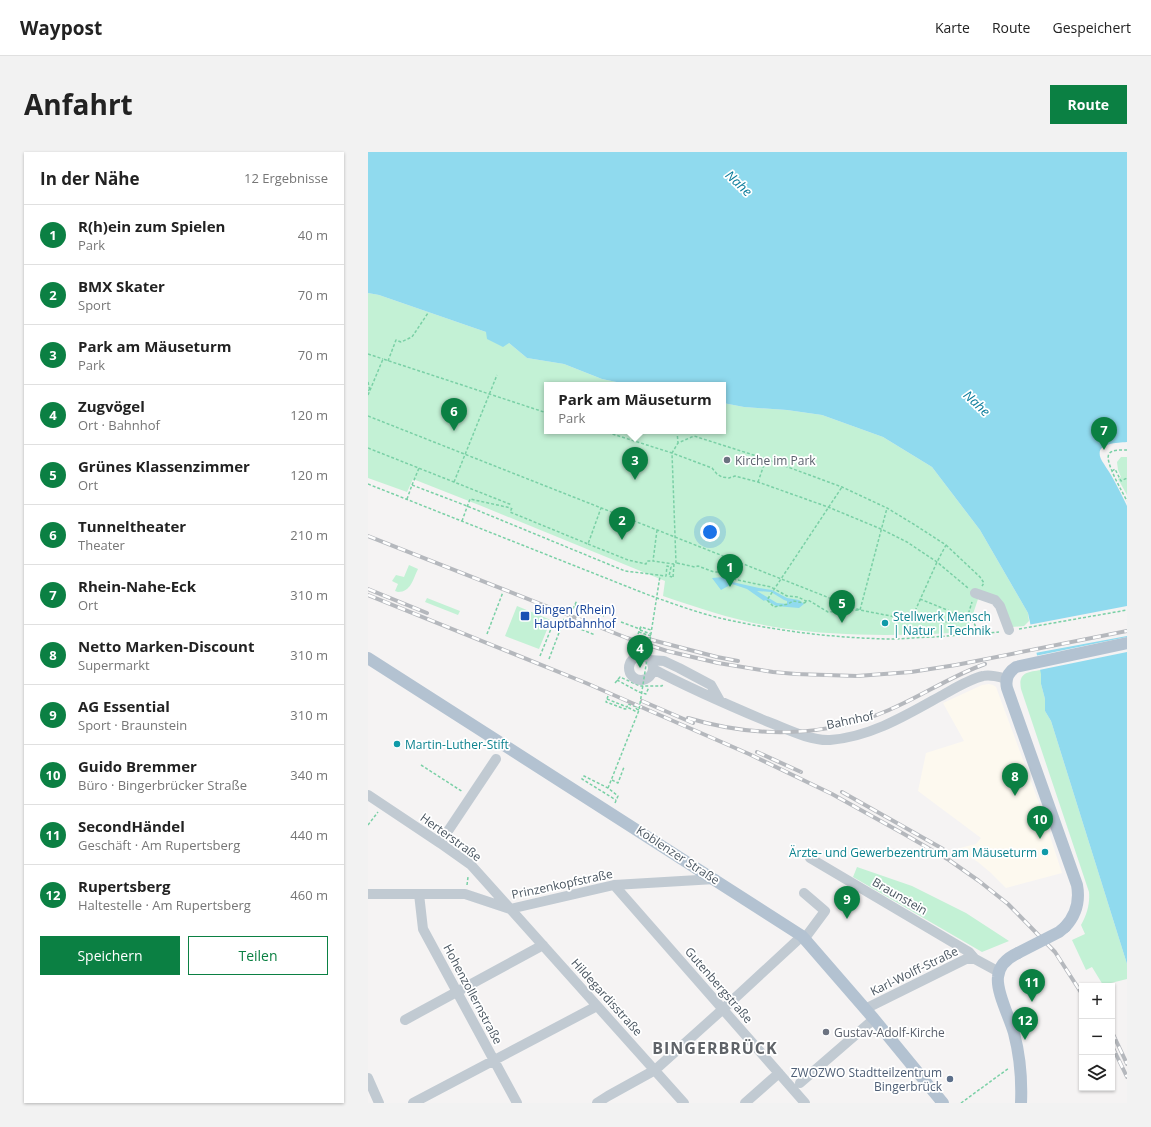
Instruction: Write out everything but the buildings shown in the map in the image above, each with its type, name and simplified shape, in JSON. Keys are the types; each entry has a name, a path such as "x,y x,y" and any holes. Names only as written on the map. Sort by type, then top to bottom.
{"main road":[{"path":"1021,1103 1022,1079 1015,1036 998,990 997,984 999,972 1007,960 1059,932 1065,927 1071,921 1076,910 1078,898 1077,886 1007,688 1007,679 1010,672 1014,668 1127,643"},
{"name":"Koblenzer Straße","path":"368,658 715,879 803,937 943,1103"}],"street":[{"path":"975,593 995,600 1000,606 1009,630"},
{"name":"Bahnhof","path":"720,701 711,685 679,668 664,661 651,665 667,677 720,701 794,732 814,738 828,740 874,730 904,717 982,676 995,676 1007,679"},
{"path":"440,843 496,760"},
{"name":"Herterstraße","path":"368,795 471,865 510,909"},
{"name":"Braunstein","path":"810,858 969,952 975,959 999,972"},
{"name":"Prinzenkopfstraße","path":"368,894 465,894 510,909 614,886 715,879"},
{"name":"Gutenbergstraße","path":"614,886 805,1103"},
{"path":"597,1103 610,1099 655,1070 803,937 825,910 804,893"},
{"name":"Hohenzollernstraße","path":"419,894 423,929 517,1103"},
{"name":"Hildegardisstraße","path":"510,909 684,1103"},
{"path":"405,1020 542,945"},
{"name":"Karl-Wolff-Straße","path":"865,1009 966,959 975,959"},
{"path":"413,1103 597,1006"},
{"path":"800,1083 874,1020"},
{"path":"745,1103 779,1073"},
{"path":"368,1078 379,1103"}],"path":[{"path":"388,361 396,340 401,342 412,337 428,313"},
{"path":"368,354 544,412"},
{"path":"368,395 383,359"},
{"path":"454,482 497,375"},
{"path":"368,382 369,391"},
{"path":"368,416 860,610 911,620 956,622 967,618"},
{"path":"612,434 712,468 722,477 730,478 735,476 758,482 828,507 880,529 907,542 937,562 975,593"},
{"path":"412,485 625,571 666,576 667,566 671,567 670,576 673,577 675,564 675,537 672,454 678,443 678,434"},
{"path":"678,443 694,436 766,460 842,487 887,508 916,525 946,545 980,577 984,583 975,593 967,618"},
{"path":"368,448 512,505 510,512 628,560 646,564 647,561 653,561 694,567 698,566 714,572 723,572 733,579 774,589 787,596 798,597 806,602"},
{"path":"1127,450 1116,450 1109,453 1108,456 1108,461 1112,471 1127,501"},
{"path":"758,482 766,460"},
{"path":"407,499 419,468"},
{"path":"1112,471 1115,469 1121,481 1127,478"},
{"path":"368,484 646,594 692,610 732,621 776,630 827,636 891,639 979,634 1009,630"},
{"path":"842,487 767,600 774,607 788,604 793,601 804,603 808,600 828,612 860,610"},
{"path":"462,521 470,499 512,508"},
{"path":"588,544 601,508"},
{"path":"860,610 880,529 887,508"},
{"path":"653,561 657,530"},
{"path":"911,620 946,545"},
{"path":"608,788 639,710 660,576"},
{"path":"487,634 503,592"},
{"path":"920,599 967,618 974,624 979,634"},
{"path":"573,609 577,600"},
{"path":"575,605 604,616"},
{"path":"1024,628 1127,610"},
{"path":"540,656 557,614"},
{"path":"549,659 565,617"},
{"path":"563,622 595,635"},
{"path":"621,622 651,634"},
{"path":"638,634 641,626"},
{"path":"640,629 641,627 651,630"},
{"path":"640,629 639,632 651,636"},
{"path":"615,683 620,678 640,686 662,686 667,677"},
{"path":"617,680 639,692 646,694 649,687"},
{"path":"608,696 606,702 625,709 628,708 635,711 636,709 639,710"},
{"path":"607,699 626,707 628,704 637,707 636,709"},
{"path":"421,765 471,797"},
{"path":"612,780 618,783 624,767"},
{"path":"584,776 608,788 618,796 616,800 582,779 584,776"},
{"path":"368,824 383,805"},
{"path":"465,894 468,877 476,871"},
{"path":"960,1103 1019,1061"}],"shaded area":[{"path":"989,684 996,687 1042,811 1062,873 1006,888 978,862 956,849 976,844 981,838 918,791 926,753 964,741 943,703 982,685"}],"green space":[{"path":"368,293 379,295 486,332 509,343 527,358 564,364 602,379 616,382 544,382 544,434 726,434 726,404 744,407 787,410 822,415 883,437 932,467 980,530 1028,613 1029,621 1024,626 1012,627 1004,607 978,599 967,632 897,635 827,633 781,628 736,619 663,596 665,581 413,479 407,492 368,478"},
{"path":"1121,457 1127,457 1127,495 1118,479 1121,477 1117,462"},
{"path":"409,565 418,569 411,584 406,590 398,592 395,591 398,584 392,581 396,575 404,577"},
{"path":"427,598 460,611 458,615 425,602"},
{"path":"517,606 551,620 539,649 505,636"},
{"path":"1041,670 1041,684 1045,699 1045,711 1051,721 1127,964 1127,979 1111,983 1102,983 1092,967 1086,970 1072,940 1085,934 1081,925 1088,909 1089,892 1021,689 1020,684 1022,676"},
{"path":"857,867 912,886 966,913 1009,941 982,952 853,877"}],"water":[{"name":"Nahe","path":"368,152 1127,152 1127,442 1105,446 1101,449 1100,457 1127,506 1127,964 1051,721 1045,711 1045,699 1041,684 1041,674 1028,613 980,530 932,467 883,437 822,415 787,410 744,407 726,404 726,382 616,382 602,379 564,364 527,358 509,343 503,347 487,339 486,332 379,295 368,293"},
{"path":"724,577 728,581 772,590 787,598 799,600 804,604 799,608 776,606 765,600 764,601 747,589 732,584 721,590 712,578","holes":["757,591 771,592 787,601 787,604 777,603"]}],"pier":[{"path":"1127,606 1127,636 1035,653 1028,625"},
{"path":"1127,637 1127,652 1039,670 1035,656"}],"railway":[{"path":"368,536 627,638 667,651 718,663 773,672 857,676 911,672 956,665 1127,631"},
{"path":"368,589 427,613"},
{"path":"368,595 586,683 749,754 832,794 949,860 979,881 1008,904 1055,952 1079,989"},
{"path":"648,639 738,661"},
{"path":"688,718 713,725 764,732 815,730 840,726 889,710 960,674 985,664"},
{"path":"642,701 693,723"},
{"path":"757,752 801,772"},
{"path":"842,792 943,849"},
{"path":"1115,1038 1127,1064"},
{"path":"1115,1052 1127,1077"}],"place":[{"name":"Tunneltheater","path":"454,431"},
{"name":"Rhein-Nahe-Eck","path":"1104,450"},
{"name":"Kirche im Park","path":"727,460"},
{"name":"Park am Mäuseturm","path":"635,480"},
{"name":"BMX Skater","path":"622,540"},
{"name":"R(h)ein zum Spielen","path":"730,587"},
{"name":"Bingen (Rhein) Hauptbahnhof","path":"525,616"},
{"name":"Grünes Klassenzimmer","path":"842,623"},
{"name":"Stellwerk Mensch | Natur | Technik","path":"885,623"},
{"name":"Zugvögel","path":"640,668"},
{"name":"Martin-Luther-Stift","path":"397,744"},
{"name":"Netto Marken-Discount","path":"1015,796"},
{"name":"Guido Bremmer","path":"1040,839"},
{"name":"Ärzte- und Gewerbezentrum am Mäuseturm","path":"1045,852"},
{"name":"AG Essential","path":"847,919"},
{"name":"SecondHändel","path":"1032,1002"},
{"name":"Gustav-Adolf-Kirche","path":"826,1032"},
{"name":"Rupertsberg","path":"1025,1040"},
{"name":"ZWOZWO Stadtteilzentrum Bingerbrück","path":"950,1079"}],"district":[{"name":"BINGERBRÜCK","path":"715,1048"}]}
